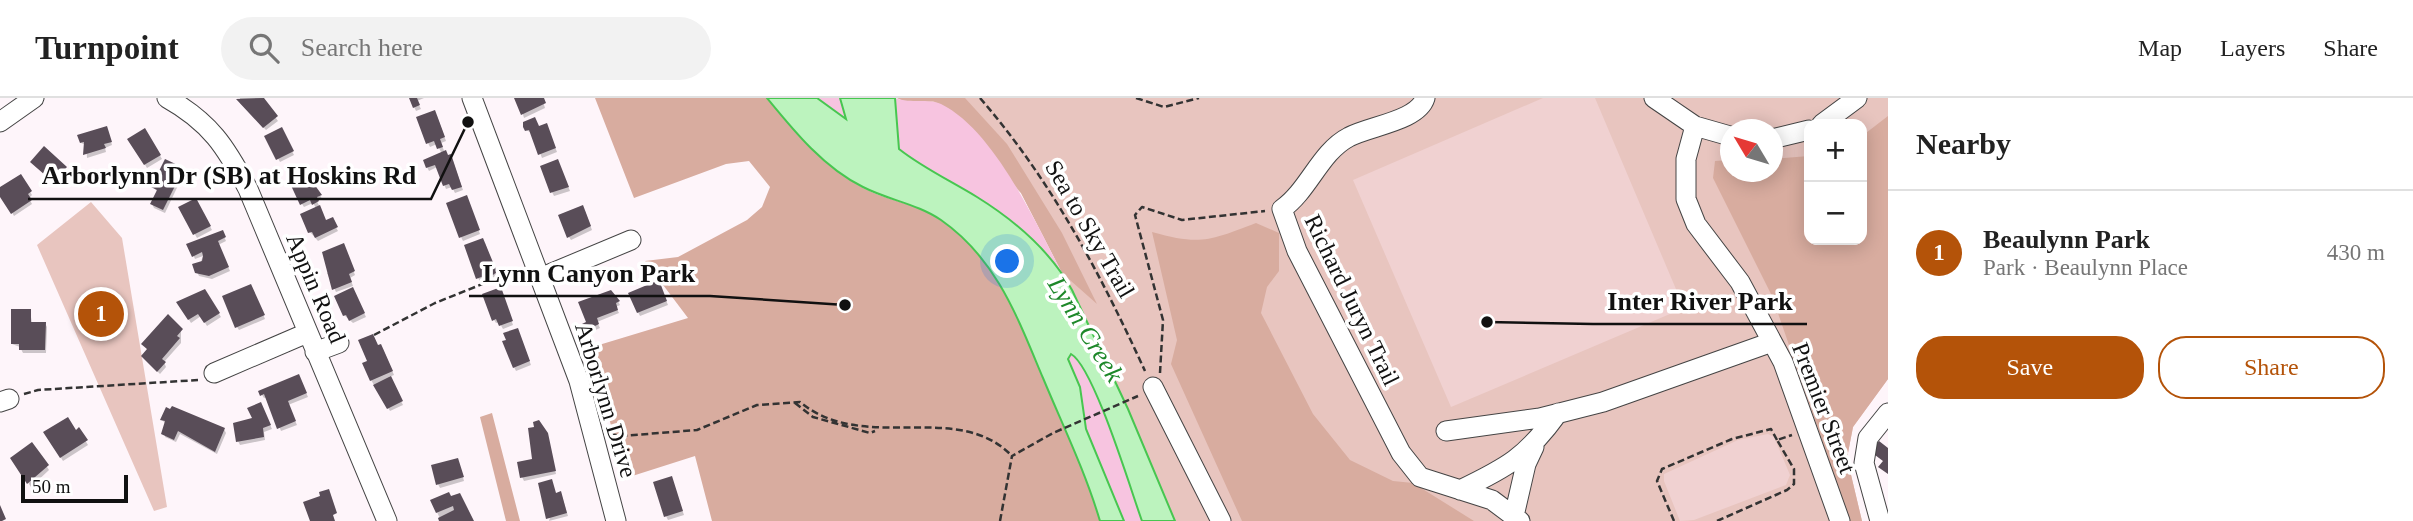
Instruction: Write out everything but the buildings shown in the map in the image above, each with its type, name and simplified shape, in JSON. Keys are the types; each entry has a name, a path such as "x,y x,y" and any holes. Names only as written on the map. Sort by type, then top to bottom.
{"street":[{"path":"0,122 34,98"},
{"name":"Appin Road","path":"167,98 198,118 226,148 248,189 387,521"},
{"name":"Arborlynn Drive","path":"472,98 579,381 616,521"},
{"name":"Richard Juryn Trail","path":"1425,98 1413,113 1348,137 1333,149 1294,200 1282,209 1297,251 1401,453 1420,477 1492,500 1517,519"},
{"path":"1654,98 1695,126 1720,133"},
{"path":"1829,119 1857,98"},
{"name":"Premier Street","path":"1695,126 1686,159 1686,199 1696,224 1740,282 1783,362 1840,521"},
{"path":"1783,136 1804,131"},
{"path":"537,271 631,240"},
{"path":"214,373 307,333"},
{"path":"315,352 339,342"},
{"path":"1446,431 1558,414 1603,402 1772,342"},
{"path":"1146,391 1220,521"},
{"path":"1880,521 1864,463 1868,438 1888,413"},
{"path":"1517,519 1526,464 1535,446 1558,414"},
{"path":"1460,490 1505,469 1535,446"}],"path":[{"name":"Sea to Sky Trail","path":"980,98 1012,135 1051,190 1112,299 1146,391"},
{"path":"1136,98 1164,107 1199,98"},
{"path":"1012,456 1053,433 1146,391 1159,380 1164,320 1135,215 1142,207 1182,220 1282,209"},
{"path":"374,335 435,303 537,271"},
{"path":"4,400 38,390 194,382 214,373"},
{"path":"593,430 622,436 697,430 757,405 800,402 816,415 878,429 941,425 1000,443 1012,456"},
{"path":"1674,521 1657,481 1662,469 1732,439 1771,429 1794,469 1794,484 1787,491 1717,521"},
{"path":"1777,440 1807,430"},
{"path":"1000,521 1012,456"}],"shaded area":[{"path":"595,98 767,98 811,147 849,179 863,188 913,206 941,220 977,253 1004,292 1081,466 1100,521 712,521 695,456 626,478 589,348 688,318 645,261 678,257 747,220 762,207 770,187 749,161 726,164 634,198"},
{"path":"897,98 1888,98 1888,379 1853,427 1847,458 1862,521 1175,521 1128,409 1072,290 1021,193 925,101 908,103"},
{"path":"897,98 965,98 1007,144 1062,233 1097,304 1062,273 1021,193 966,123 949,109 933,101 908,103"},
{"path":"1543,98 1595,98 1684,308 1451,407 1353,180"},
{"path":"1888,116 1888,379 1853,427 1847,458 1862,521 1850,521 1772,296 1713,178 1715,161 1720,161 1720,182 1783,182 1783,158 1804,156 1804,245 1867,245 1867,132"},
{"path":"91,202 122,238 167,507 154,511 37,245"},
{"path":"1256,223 1279,233 1279,271 1267,287 1261,313 1313,414 1350,460 1393,481 1413,483 1474,521 1242,521 1171,364 1177,340 1152,232 1195,240 1228,234"},
{"path":"492,413 520,521 506,521 480,417"},
{"path":"1768,434 1774,437 1790,475 1786,485 1694,520 1680,521 1664,481 1664,474 1738,440"}],"sand":[{"path":"817,98 840,98 847,119"},
{"path":"895,98 941,104 979,134 1012,180 1062,273 1033,242 1000,214 899,149"},
{"path":"1071,354 1080,363 1101,404 1142,521 1124,521 1086,429 1080,387 1068,358"}],"water":[{"name":"Lynn Creek","path":"767,98 817,98 846,119 840,98 895,98 899,149 991,206 1042,250 1072,290 1128,409 1175,521 1142,521 1101,405 1080,364 1071,354 1068,359 1080,387 1086,429 1124,521 1100,521 1081,466 1015,312 977,253 941,220 873,191 835,170 799,136"}],"place":[{"name":"Arborlynn Dr (SB) at Hoskins Rd","path":"468,122"},
{"name":"Lynn Canyon Park","path":"845,305"},
{"name":"Beaulynn Park","path":"101,314"},
{"name":"Inter River Park","path":"1487,322"}]}
